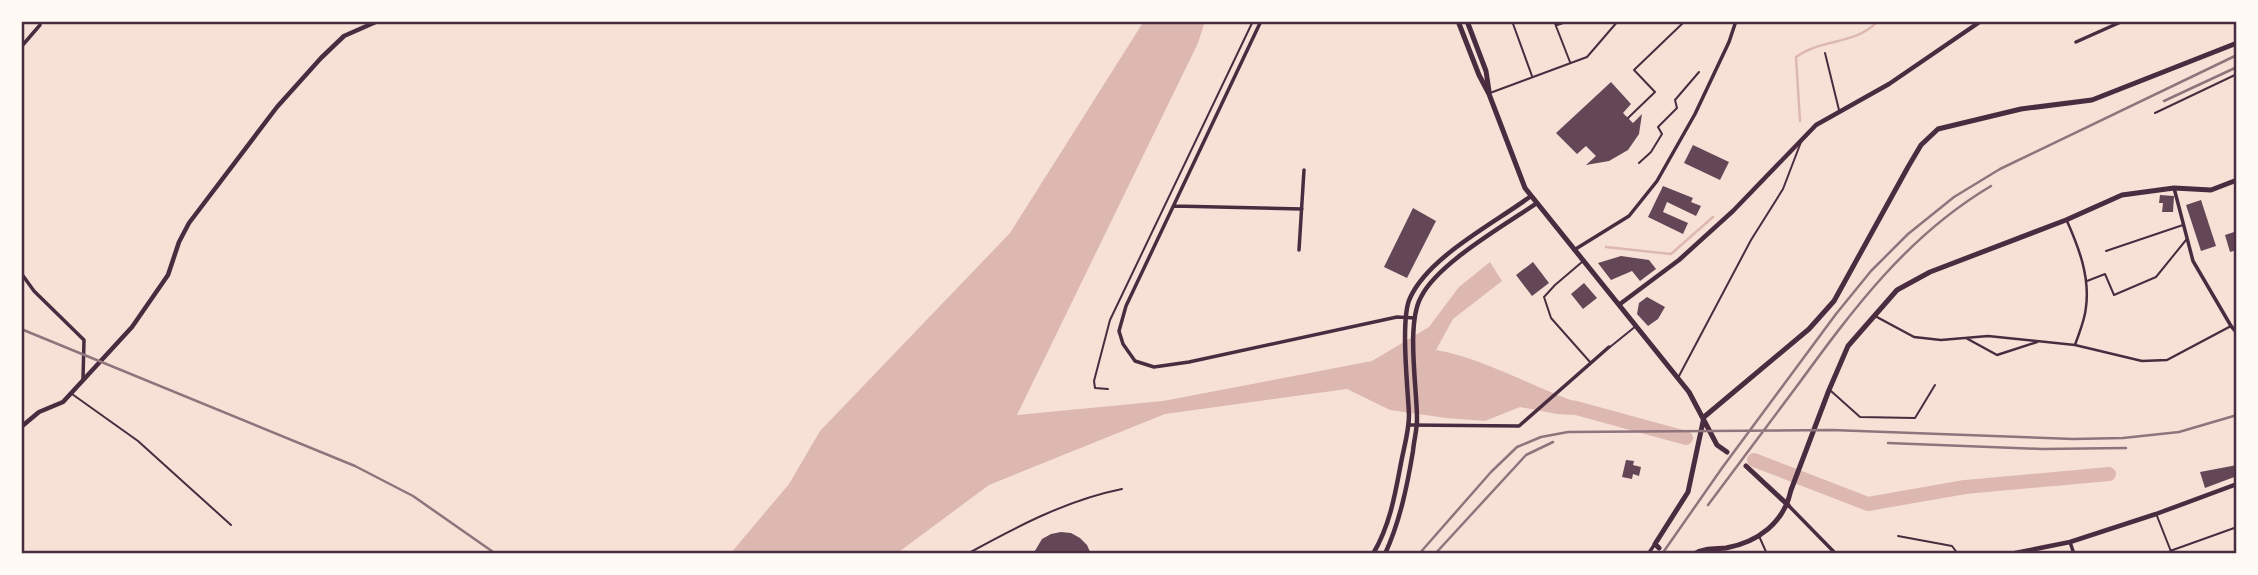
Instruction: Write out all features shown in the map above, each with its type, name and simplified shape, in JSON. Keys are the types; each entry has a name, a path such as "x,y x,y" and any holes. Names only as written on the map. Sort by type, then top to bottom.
{"main road":[{"path":"1458,21 1525,188 1679,378 1704,417 1717,445 1727,452"},
{"path":"1467,21 1486,71 1489,94"},
{"path":"1657,546 1688,492 1704,417 1809,329 1834,301 1908,167 1929,136 1938,130 1986,116 2092,100 2237,43"},
{"path":"1694,554 1748,542 1770,530 1788,505 1791,490 1848,346 1897,290 1924,274 2066,220 2122,195 2174,188 2211,190 2237,180"},
{"path":"1746,466 1788,505"}],"street":[{"path":"21,47 40,25 40,21"},
{"path":"21,428 39,412 63,402 132,327 168,275 179,242 189,223 277,107 336,42 355,29 378,21"},
{"path":"1261,21 1126,306 1119,331 1123,344 1136,361 1154,367 1189,362 1397,317 1415,318"},
{"path":"1573,250 1629,216 1657,181 1695,114 1736,21"},
{"path":"1620,304 1679,260 1720,223 1816,125 1889,84 1981,21"},
{"path":"2076,42 2123,21"},
{"path":"1299,250 1304,170"},
{"path":"2174,188 2193,261 2237,333"},
{"path":"1373,554 1381,541 1391,511 1409,425 1406,327 1408,300 1447,255 1531,196"},
{"path":"1385,554 1403,503 1417,425 1414,326 1421,294 1454,261 1537,203"},
{"path":"1174,206 1302,209"},
{"path":"2066,220 2077,243 2086,273 2086,307 2075,345"},
{"path":"21,274 34,291 83,340 83,380"},
{"path":"1875,316 1914,337 1941,340 1987,336 2075,345 2142,361 2168,360 2231,326"},
{"path":"1966,338 1997,355 2039,342"},
{"path":"1409,425 1519,426 1609,347"},
{"path":"2010,554 2070,542 2237,484"},
{"path":"1788,505 1836,554"},
{"path":"2070,542 2074,554"},
{"path":"1648,554 1657,546"}],"lane":[{"path":"1512,21 1532,77"},
{"path":"1554,21 1570,64"},
{"path":"1556,26 1570,21"},
{"path":"1489,94 1587,57 1618,21"},
{"path":"1825,53 1840,112"},
{"path":"2155,113 2237,74"},
{"path":"1679,378 1752,240 1783,189 1802,141"},
{"path":"2106,251 2184,225"},
{"path":"2086,281 2105,274 2114,295 2155,277 2187,239"},
{"path":"1583,261 1544,297 1551,318 1590,362"},
{"path":"1609,347 1637,326"},
{"path":"1829,390 1860,417 1915,418 1935,385"},
{"path":"71,393 138,441 231,525"},
{"path":"2156,514 2171,552 2237,527"},
{"path":"1759,536 1768,554"},
{"path":"1898,536 1952,546 1958,554"}],"path":[{"path":"1628,118 1655,92 1634,70 1685,21"},
{"path":"1639,163 1651,152 1662,134 1658,128 1677,108 1675,100 1699,72"},
{"path":"967,554 1031,520 1092,497 1122,489"}],"shaded area":[{"path":"1144,21 1205,21 1198,43 1017,415 1163,401 1372,361 1429,327 1459,287 1490,262 1502,281 1453,319 1436,350 1488,365 1573,401 1574,415 1520,407 1485,421 1446,418 1390,410 1347,389 1165,414 989,485 896,554 730,554 789,484 820,431 1010,233"}],"building":[{"path":"1611,82 1631,104 1623,113 1633,123 1642,114 1639,134 1628,150 1609,161 1586,165 1596,156 1586,146 1577,154 1556,133"},
{"path":"1693,145 1729,162 1720,180 1684,163"},
{"path":"1663,186 1693,198 1691,202 1701,206 1696,216 1667,202 1663,212 1688,223 1683,234 1648,217"},
{"path":"2160,195 2174,196 2173,212 2162,212"},
{"path":"2201,200 2216,246 2201,251 2186,205"},
{"path":"1413,208 1436,221 1407,278 1384,267"},
{"path":"2237,231 2237,250 2230,252 2225,235"},
{"path":"1621,256 1649,260 1656,269 1640,281 1632,271 1611,280 1598,263"},
{"path":"1533,262 1549,283 1532,296 1516,275"},
{"path":"1584,283 1597,298 1583,309 1571,294"},
{"path":"1647,297 1665,307 1658,319 1648,326 1637,314 1639,303"},
{"path":"1626,460 1634,461 1633,465 1641,467 1639,476 1633,474 1632,479 1622,477"},
{"path":"2237,465 2237,476 2205,488 2200,472"},
{"path":"1061,532 1080,538 1091,554 1033,554 1042,539"}],"waterway":[{"path":"1800,121 1796,57 1816,47 1859,34 1878,21"},
{"path":"1606,247 1671,254 1713,217"},
{"path":"1556,405 1686,438"},
{"path":"1754,460 1868,504 1965,487 2109,474"}],"railway":[{"path":"1662,554 1836,314 1871,271 1908,234 1954,197 2000,169 2237,55"},
{"path":"2164,101 2237,67"},
{"path":"1708,505 1840,329 1884,276 1933,227 1991,186"},
{"path":"21,329 355,466 413,496 496,554"},
{"path":"1419,554 1491,472 1517,447 1541,437 1568,432 1832,430 2073,439 2123,438 2179,432 2237,415"},
{"path":"1435,554 1526,455 1553,442"},
{"path":"1888,443 2042,449 2126,448"}]}
